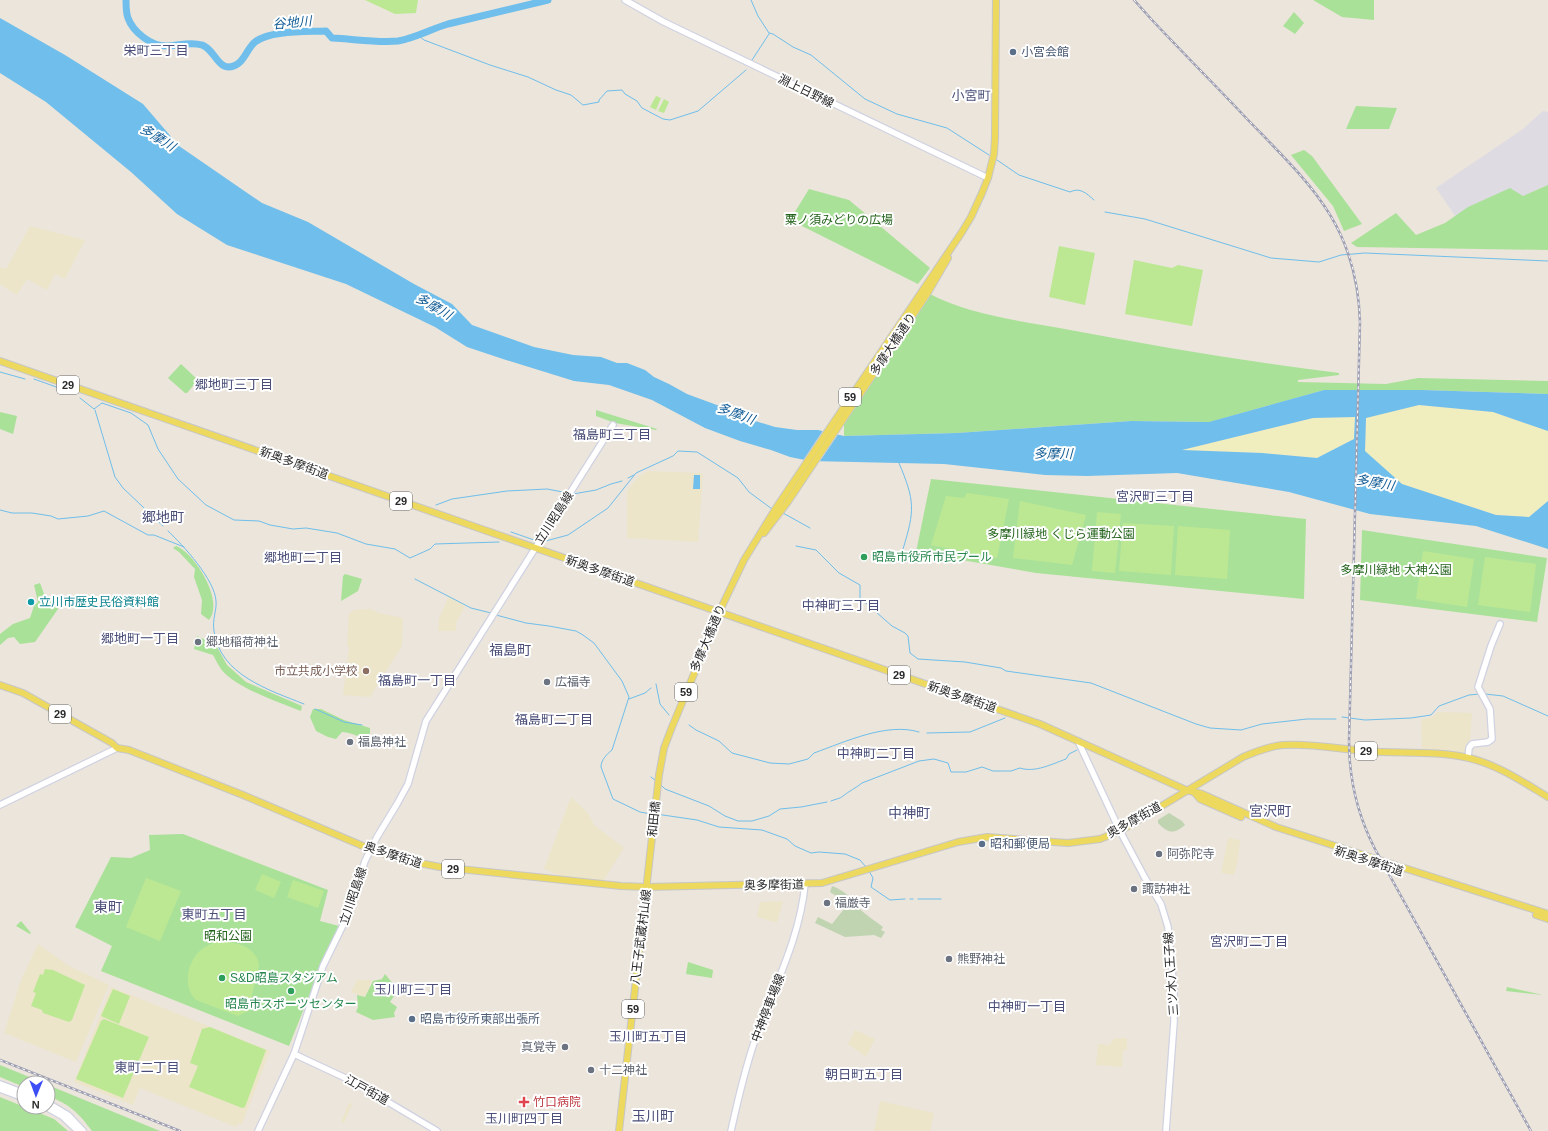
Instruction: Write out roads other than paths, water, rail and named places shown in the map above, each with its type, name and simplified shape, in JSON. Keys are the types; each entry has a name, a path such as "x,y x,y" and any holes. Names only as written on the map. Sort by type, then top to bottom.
{"main road":[{"name":"淵上日野線","path":"625,0 664,22 988,178"},
{"name":"多摩大橋通り","path":"659,775 664,748 672,727 738,571 765,528 927,294 977,206 988,178 995,138 996,0"},
{"name":"多摩大橋通り","path":"784,502 919,295 962,232"},
{"name":"新奥多摩街道","path":"0,361 538,543 720,612 1040,724 1186,790 1202,794 1276,828 1548,914"},
{"name":"立川昭島線","path":"258,1131 294,1054 323,966 345,921 360,873 370,849 408,784 426,721 613,425"},
{"path":"1468,758 1469,748 1472,744 1488,742 1492,739 1490,709 1478,686 1500,624"},
{"name":"奥多摩街道","path":"0,685 23,693 112,743 117,748 129,750 243,795 370,849 403,860 431,866 647,887 822,883 937,848 981,838 1068,843 1100,839 1120,831 1242,757 1282,746 1313,746 1365,751 1440,754 1468,758 1504,772 1548,797"},
{"name":"三ツ木八王子線","path":"1078,741 1120,831 1145,878 1161,904 1167,919 1170,934 1174,991 1174,1022 1166,1131"},
{"path":"0,805 117,748"},
{"name":"和田橋","path":"649,862 659,775"},
{"name":"新奥多摩街道","path":"1195,793 1200,799 1270,829 1548,919"},
{"name":"八王子武蔵村山線","path":"619,1131 649,862"},
{"name":"中神停車場線","path":"731,1131 743,1079 752,1049 787,956 800,913 805,884"},
{"name":"江戸街道","path":"294,1054 356,1083 437,1131"},
{"path":"0,1084 16,1090"},
{"path":"0,1089 16,1095"},
{"path":"56,1107 68,1114 83,1131"},
{"path":"56,1113 62,1116 78,1131"}],"water":[{"name":"多摩川","path":"0,18 65,55 143,104 179,146 262,203 308,222 414,284 452,304 472,325 534,347 573,355 601,357 617,363 627,363 645,370 654,377 687,394 725,408 739,416 775,427 797,430 818,430 844,436 957,433 1131,421 1209,422 1324,390 1422,390 1548,394 1548,431 1493,412 1419,405 1366,418 1365,451 1402,484 1496,515 1529,517 1548,501 1548,549 1476,526 1370,514 1289,492 1177,473 1087,476 1045,475 944,464 810,461 790,457 705,428 652,400 609,385 574,381 467,347 435,327 346,284 227,245 177,214 131,172 46,102 0,73","holes":["1355,417 1354,439 1317,458 1262,453 1182,450 1313,418"]},
{"path":"694,475 700,475 700,489 693,489"}],"waterway":[{"name":"谷地川","path":"126,0 127,14 130,23 138,33 149,41 154,44 166,46 188,44 202,45 206,47 221,64 229,67 238,64 255,42 270,35 289,32 326,31 332,38 398,41 411,38 448,24 548,0"},
{"path":"751,0 758,16 769,33"},
{"path":"769,33 793,47 811,55 865,99 897,114 947,128 989,155"},
{"path":"752,60 769,34"},
{"path":"418,35 424,40 490,65 528,77 571,95 583,105 599,102 607,91 622,90 625,94 637,101 642,108 663,119 670,120 698,111 746,70"},
{"path":"997,160 1019,175 1070,192 1080,190 1094,200"},
{"path":"1105,212 1145,219 1271,258 1319,262 1341,255 1365,253 1548,261"},
{"path":"0,372 25,379"},
{"path":"34,379 73,393"},
{"path":"80,398 94,409 102,403 131,413 148,425 158,449 178,479 206,505 234,520 259,521 270,525 293,529 306,528 337,533 366,544 395,549 410,558 430,549 435,544 499,542"},
{"path":"95,410 115,477 123,488 163,526"},
{"path":"542,542 568,535 608,508 636,473 673,456 678,451 697,452 738,478 749,492 772,509"},
{"path":"899,463 908,487 912,506 910,524 903,549"},
{"path":"628,478 634,475"},
{"path":"573,494 596,490 622,481"},
{"path":"436,505 452,499 507,491 547,489 568,493"},
{"path":"0,510 12,513 32,513 51,516 58,519 88,516 104,511 148,535 154,535 184,547"},
{"path":"783,513 810,528"},
{"path":"168,531 190,554 210,583 216,601 214,631 218,646 226,659 236,670 248,679 276,693 304,704"},
{"path":"511,532 537,541"},
{"path":"796,546 816,550 839,573 860,585 860,598 892,626 908,636 910,653 918,659 965,662 1001,668 1006,671 1091,683 1196,724 1210,728 1241,730 1262,724 1307,719 1336,719"},
{"path":"415,579 471,608 491,613"},
{"path":"496,615 526,623 576,631 594,643 622,681 629,697 612,750 606,755 601,767 613,799 640,812 651,814"},
{"path":"656,684 660,704 669,715"},
{"path":"629,699 645,693 651,688"},
{"path":"1342,717 1365,720 1411,718 1431,715 1439,706 1469,695 1480,694"},
{"path":"1485,694 1503,696 1548,716"},
{"path":"315,709 344,722 362,725"},
{"path":"927,733 970,732 1005,718"},
{"path":"689,725 719,741 732,753 770,763 789,764 808,759 814,753 852,739 880,731 907,730 919,732"},
{"path":"831,801 842,797 862,783 919,761 934,759 948,763 951,772 966,772 982,767 993,771 1011,771 1020,768 1037,769 1066,759 1069,754 1077,750"},
{"path":"651,777 656,781"},
{"path":"660,784 665,789 709,806 725,816 738,821 752,821 769,816 780,809 827,802"},
{"path":"656,814 697,820 719,827 762,830 787,839 795,846 811,853 819,852 845,854 860,860 866,867"},
{"path":"869,871 873,878 871,887 890,900 905,899"},
{"path":"918,899 941,899"}],"railway":[{"path":"1134,0 1311,187 1327,210 1340,233 1350,259 1357,288 1360,322 1349,741 1349,755 1353,783 1359,810 1375,849 1531,1131"},
{"path":"0,1060 180,1131"}],"place":[{"name":"小宮会館","path":"1013,52"},
{"name":"昭島市役所市民プール","path":"864,557"},
{"name":"立川市歴史民俗資料館","path":"31,602"},
{"name":"郷地稲荷神社","path":"198,642"},
{"name":"市立共成小学校","path":"366,671"},
{"name":"広福寺","path":"547,682"},
{"name":"福島神社","path":"350,742"},
{"name":"昭和郵便局","path":"982,844"},
{"name":"阿弥陀寺","path":"1159,854"},
{"name":"諏訪神社","path":"1134,889"},
{"name":"福厳寺","path":"827,903"},
{"name":"熊野神社","path":"949,959"},
{"name":"S&D昭島スタジアム","path":"222,978"},
{"name":"昭島市スポーツセンター","path":"291,991"},
{"name":"昭島市役所東部出張所","path":"412,1019"},
{"name":"真覚寺","path":"565,1047"},
{"name":"十二神社","path":"591,1070"},
{"name":"竹口病院","path":"524,1102"}],"district":[{"name":"栄町三丁目","path":"156,50"},
{"name":"小宮町","path":"971,95"},
{"name":"郷地町三丁目","path":"234,384"},
{"name":"福島町三丁目","path":"612,434"},
{"name":"宮沢町三丁目","path":"1155,496"},
{"name":"郷地町","path":"163,517"},
{"name":"郷地町二丁目","path":"303,557"},
{"name":"中神町三丁目","path":"841,605"},
{"name":"郷地町一丁目","path":"140,638"},
{"name":"福島町","path":"510,650"},
{"name":"福島町一丁目","path":"417,680"},
{"name":"福島町二丁目","path":"554,719"},
{"name":"中神町二丁目","path":"876,753"},
{"name":"宮沢町","path":"1270,811"},
{"name":"中神町","path":"909,813"},
{"name":"東町","path":"108,907"},
{"name":"東町五丁目","path":"214,914"},
{"name":"宮沢町二丁目","path":"1249,941"},
{"name":"玉川町三丁目","path":"413,989"},
{"name":"中神町一丁目","path":"1027,1006"},
{"name":"玉川町五丁目","path":"648,1036"},
{"name":"東町二丁目","path":"147,1067"},
{"name":"朝日町五丁目","path":"864,1074"},
{"name":"玉川町","path":"653,1116"},
{"name":"玉川町四丁目","path":"524,1118"}],"park label":[{"name":"粟ノ須みどりの広場","path":"839,220"},
{"name":"多摩川緑地 くじら運動公園","path":"1061,534"},
{"name":"多摩川緑地 大神公園","path":"1396,570"},
{"name":"昭和公園","path":"228,936"}]}
